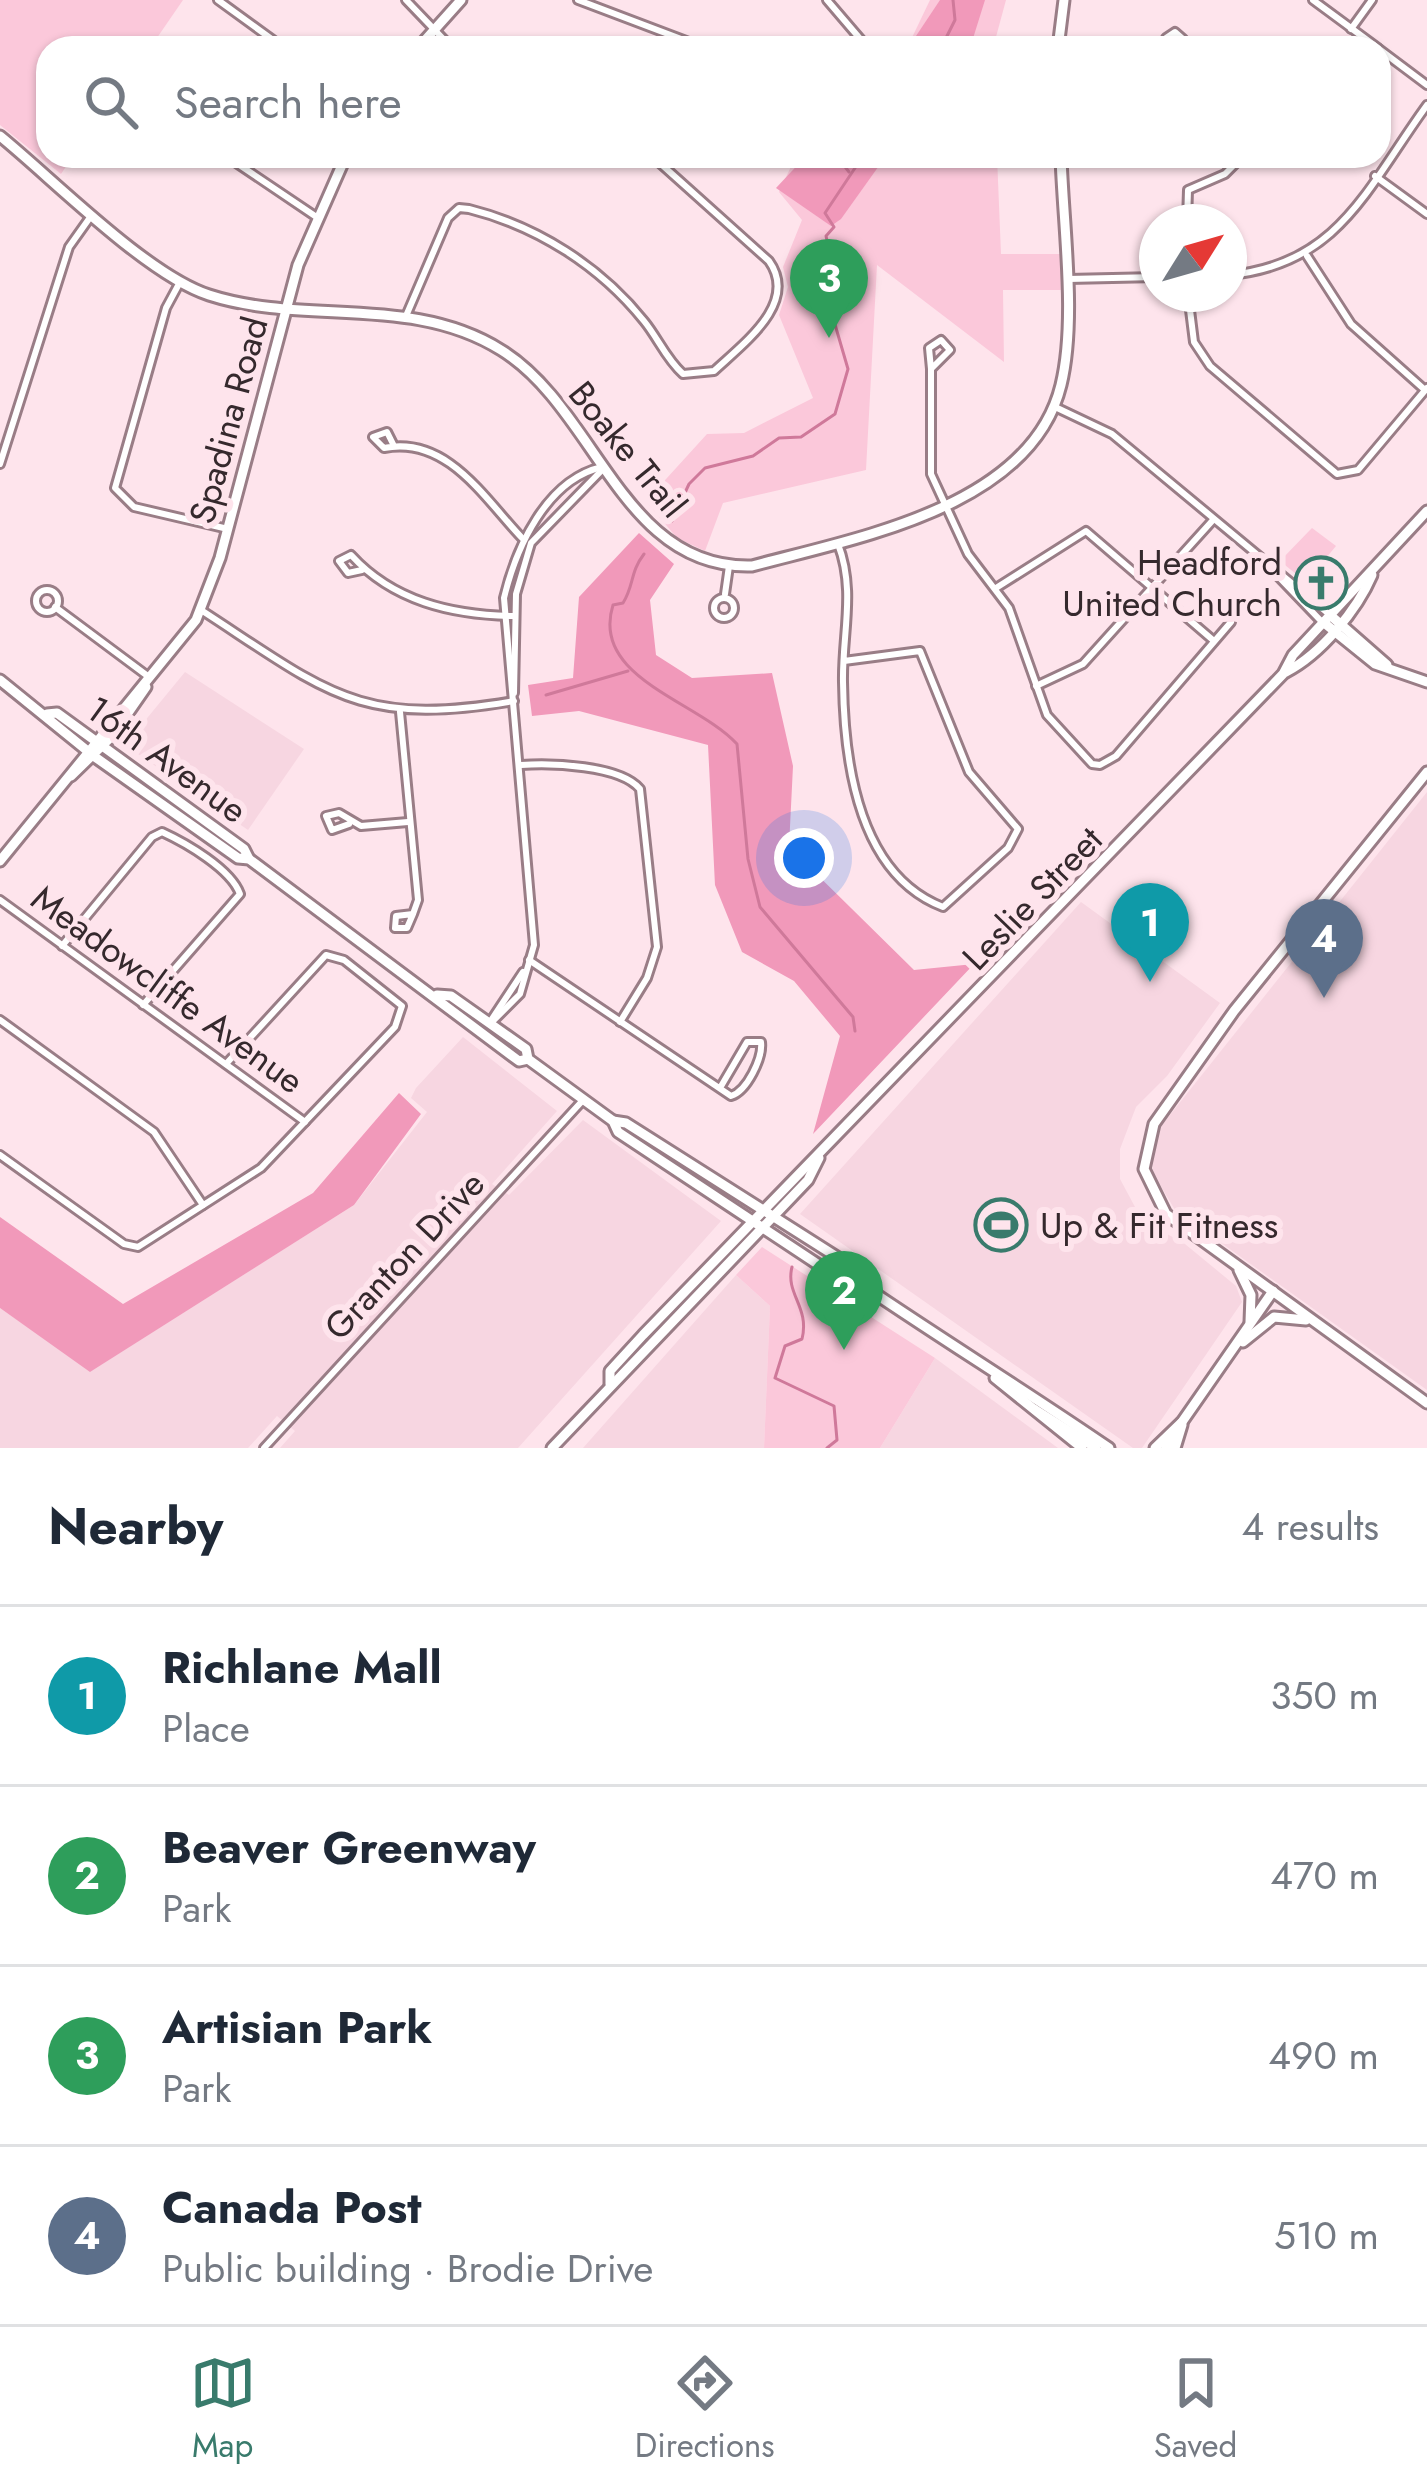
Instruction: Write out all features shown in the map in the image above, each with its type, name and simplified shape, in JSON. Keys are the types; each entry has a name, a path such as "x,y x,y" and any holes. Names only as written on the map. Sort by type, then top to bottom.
{"main road":[{"path":"428,36 461,0"},
{"path":"1060,36 1064,0"},
{"name":"Boake Trail","path":"1,139 36,167"},
{"name":"Boake Trail","path":"37,168 180,282 230,300 406,316 470,333 516,360 554,398 664,539 700,560 729,566"},
{"name":"Spadina Road","path":"0,861 144,698 201,610 228,529 285,306 315,216 340,168"},
{"path":"729,566 838,544 945,504 1012,465 1029,448 1053,406 1064,370 1061,168"},
{"name":"Leslie Street","path":"610,1384 610,1371 799,1170 819,1158 1283,674 1326,619 1427,511"},
{"name":"Leslie Street","path":"1283,674 1301,664 1362,598 1372,574"},
{"path":"1326,619 1375,664 1388,664 1427,682"},
{"name":"16th Avenue","path":"0,680 92,754 238,858 249,859"},
{"name":"16th Avenue","path":"47,714 57,713 101,742 244,849 249,859 437,995 481,1034 519,1061 528,1059"},
{"path":"1427,772 1234,1011 1149,1132 1144,1169 1156,1202 1427,1403"},
{"name":"16th Avenue","path":"437,995 451,996 526,1049 528,1059 613,1121 618,1132 831,1273 849,1276"},
{"name":"16th Avenue","path":"613,1121 626,1123 837,1257 849,1276 988,1370 1026,1388 1109,1448"},
{"name":"Leslie Street","path":"552,1448 763,1229 808,1180 819,1158"},
{"path":"1236,1265 1250,1295 1249,1324"},
{"path":"1166,1448 1273,1292"},
{"path":"1226,1358 1274,1317 1312,1321"},
{"name":"16th Avenue","path":"988,1370 1023,1405 1082,1448"},
{"path":"1023,1405 1052,1417 1096,1448"},
{"path":"1155,1448 1182,1423"},
{"path":"1175,1448 1182,1423"}],"street":[{"path":"218,0 268,36"},
{"path":"406,0 441,36"},
{"path":"578,0 673,36"},
{"path":"826,0 858,36"},
{"path":"1312,0 1361,36"},
{"path":"1352,29 1372,0"},
{"path":"1391,59 1427,85"},
{"path":"1391,155 1427,105"},
{"path":"244,168 315,216"},
{"path":"406,316 448,218 459,208 469,209 534,233 580,260 641,317 683,374 714,371 774,307 782,290 769,262 665,168"},
{"path":"1188,204 1188,190 1231,168"},
{"path":"1247,273 1276,269 1306,256 1332,233 1382,168"},
{"path":"1376,176 1427,214"},
{"path":"0,464 69,247 94,213"},
{"path":"1190,312 1194,343 1210,366 1337,474 1358,470 1426,389 1351,324 1306,256"},
{"path":"1065,279 1139,278"},
{"path":"180,282 166,308 115,488 134,507 228,529"},
{"path":"931,369 950,353 941,340 929,348 929,461 945,504 968,554 996,588 1016,627 1055,727 1092,764 1100,765 1116,755 1231,622"},
{"path":"1053,406 1112,434 1326,619"},
{"path":"394,446 450,464 527,541"},
{"path":"481,1034 529,960 534,922 513,699 508,616 511,567 527,541 606,466"},
{"path":"1036,686 1083,664 1213,520"},
{"path":"996,588 1086,530 1214,641"},
{"path":"838,544 849,596 844,661 844,714 862,823 895,868 944,907 1016,840 1018,829 969,772 920,651 844,661"},
{"path":"725,594 729,566"},
{"path":"362,570 421,603 508,616"},
{"path":"55,607 150,683"},
{"path":"201,610 326,689 400,712 444,713 513,699"},
{"path":"400,712 417,887 413,914"},
{"path":"521,765 568,764 628,779 640,789 657,947 647,978 620,1022"},
{"path":"349,824 408,822"},
{"path":"62,946 152,837 162,832 176,838 230,878 240,894 143,1005"},
{"name":"Meadowcliffe Avenue","path":"0,900 305,1122"},
{"path":"0,1155 131,1246 143,1245 261,1168 402,1014 399,1002 344,960 321,957 226,1064"},
{"path":"529,960 731,1096 742,1091 763,1050 758,1039 747,1042 720,1088"},
{"path":"0,1020 154,1132 203,1205"},
{"name":"Granton Drive","path":"264,1448 584,1099"}],"shaded area":[{"path":"0,0 183,0 158,36 36,36 36,154 0,125"},
{"path":"930,0 1006,0 996,36 913,36"},
{"path":"940,0 985,0 974,36 916,36"},
{"path":"790,168 997,168 1001,254 1064,254 1065,290 1003,290 1004,362 877,265 866,470 723,503 705,551 677,538 646,501 707,434 744,433 813,398 779,315 788,287 783,267 802,220 779,192"},
{"path":"795,168 877,168 831,226 776,188"},
{"path":"1312,528 1336,546 1306,582 1280,561"},
{"path":"639,533 674,564 650,600 656,655 692,678 772,673 793,766 789,847 914,970 974,964 813,1134 840,1036 794,981 742,952 715,885 708,745 579,711 532,716 528,685 573,678 579,597"},
{"path":"185,672 304,749 248,830 125,745"},
{"path":"1427,792 1427,1390 1175,1210 1154,1175 1150,1156 1158,1130"},
{"path":"1081,902 1220,1003 1167,1076 1136,1107 1120,1149 1120,1179 1142,1220 1185,1244 1236,1286 1242,1302 1142,1448 1133,1448 800,1214"},
{"path":"463,1037 557,1111 492,1184 509,1195 583,1120 721,1221 518,1448 280,1448 295,1431 277,1416 248,1448 0,1448 0,1308 91,1371 354,1205 427,1112 411,1098 416,1088"},
{"path":"399,1093 421,1114 354,1205 90,1372 0,1308 0,1217 123,1304 313,1193"},
{"path":"762,1247 935,1358 880,1448 764,1448 770,1306 736,1275"},
{"path":"736,1275 770,1306 764,1448 583,1448"},
{"path":"935,1358 1058,1448 880,1448"}],"waterway":[{"path":"947,36 955,20 953,0"},
{"path":"846,168 849,172"},
{"path":"672,521 689,484 705,468 753,456 779,438 801,437 835,414 848,369 829,304 836,281 826,236 834,227 825,213 855,168"},
{"path":"644,554 623,603 613,605 610,630 617,651 652,686 737,744 748,859 760,907 853,1017 855,1031"},
{"path":"546,695 628,671"},
{"path":"792,1267 804,1328 802,1339 785,1346 775,1378 834,1406 837,1440 827,1448"}],"place":[{"name":"Artisian Park","path":"829,338"},
{"name":"Headford United Church","path":"1321,583"},
{"name":"Richlane Mall","path":"1150,982"},
{"name":"Canada Post","path":"1324,998"},
{"name":"Up & Fit Fitness","path":"1001,1225"},
{"name":"Beaver Greenway","path":"844,1350"}]}
